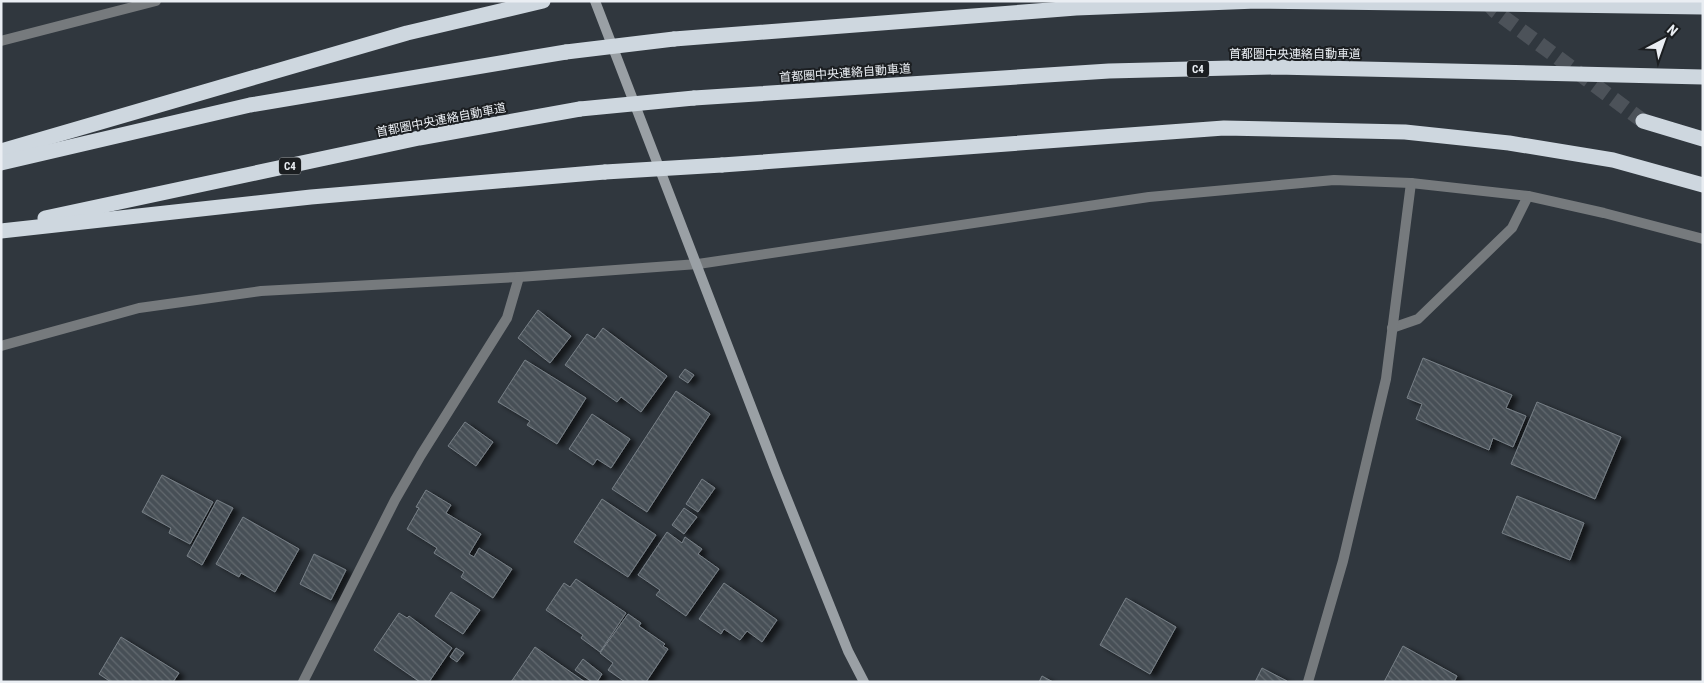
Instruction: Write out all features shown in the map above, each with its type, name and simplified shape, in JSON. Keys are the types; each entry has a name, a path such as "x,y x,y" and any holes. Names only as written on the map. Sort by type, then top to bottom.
{"highway":[{"path":"1,150 407,33 543,1"},
{"path":"1,164 250,105 566,52 674,39 1076,8 1257,1 1703,7"},
{"name":"首都圏中央連絡自動車道","path":"1,229 419,138 580,108 694,98 1109,71 1266,67 1703,77"},
{"path":"1643,121 1703,139"},
{"path":"1,229 311,197 605,172 1224,128 1405,132 1509,143 1613,160 1703,185"}],"street":[{"path":"1,41 156,1"},
{"path":"595,1 778,474 848,651 864,682"},
{"path":"1,346 139,308 261,291 519,277 698,264 1150,197 1334,180 1411,183 1528,196 1604,213 1703,239"},
{"path":"1308,682 1343,561 1386,379 1411,183"},
{"path":"1392,328 1418,319 1512,228 1528,196"},
{"path":"303,682 395,500 507,318 519,277"}],"building":[{"path":"538,310 571,336 550,363 518,338"},
{"path":"603,328 667,376 641,412 621,397 617,402 565,365 587,334 595,339"},
{"path":"1423,358 1512,395 1506,408 1526,416 1513,447 1493,438 1489,450 1416,419 1422,404 1407,398"},
{"path":"525,360 586,398 557,444 527,425 530,421 498,402"},
{"path":"685,369 694,375 688,383 679,377"},
{"path":"676,391 710,414 647,512 612,489"},
{"path":"1537,402 1621,437 1595,499 1511,464"},
{"path":"592,414 630,439 611,468 597,459 593,465 569,449"},
{"path":"465,422 493,442 476,466 448,446"},
{"path":"162,475 213,502 190,544 169,533 171,528 142,512"},
{"path":"702,479 715,488 698,512 686,504"},
{"path":"426,490 451,505 446,513 481,534 469,554 474,557 479,548 512,569 493,598 461,577 464,572 434,553 437,548 407,529 419,508 416,507"},
{"path":"1517,496 1584,523 1570,560 1502,533"},
{"path":"602,499 656,535 628,577 574,542"},
{"path":"217,500 233,508 202,565 187,556"},
{"path":"684,508 697,517 684,534 672,525"},
{"path":"243,517 299,549 275,592 241,573 239,577 216,564"},
{"path":"667,532 682,543 685,537 702,549 698,554 719,569 686,616 656,595 660,590 638,575"},
{"path":"314,554 346,570 331,600 300,584"},
{"path":"576,579 626,613 600,652 581,638 583,635 546,610 564,583 570,587"},
{"path":"724,583 777,620 762,642 747,631 740,640 724,629 721,634 699,619"},
{"path":"451,592 480,610 463,634 435,616"},
{"path":"1126,598 1176,627 1150,674 1100,645"},
{"path":"399,613 407,618 409,616 452,648 429,682 420,682 374,650"},
{"path":"628,614 641,623 639,626 665,644 663,646 668,649 646,682 625,682 608,670 613,663 600,653"},
{"path":"121,637 179,673 173,682 111,682 99,674"},
{"path":"1403,646 1457,676 1454,682 1384,682"},
{"path":"535,647 585,682 511,682"},
{"path":"456,648 464,653 457,662 450,657"},
{"path":"583,659 602,674 597,682 592,682 575,670"},
{"path":"1262,668 1287,681 1287,682 1255,682"},
{"path":"1042,676 1053,682 1039,682"}],"tunnel":[{"path":"1486,1 1495,11 1643,121"}]}
